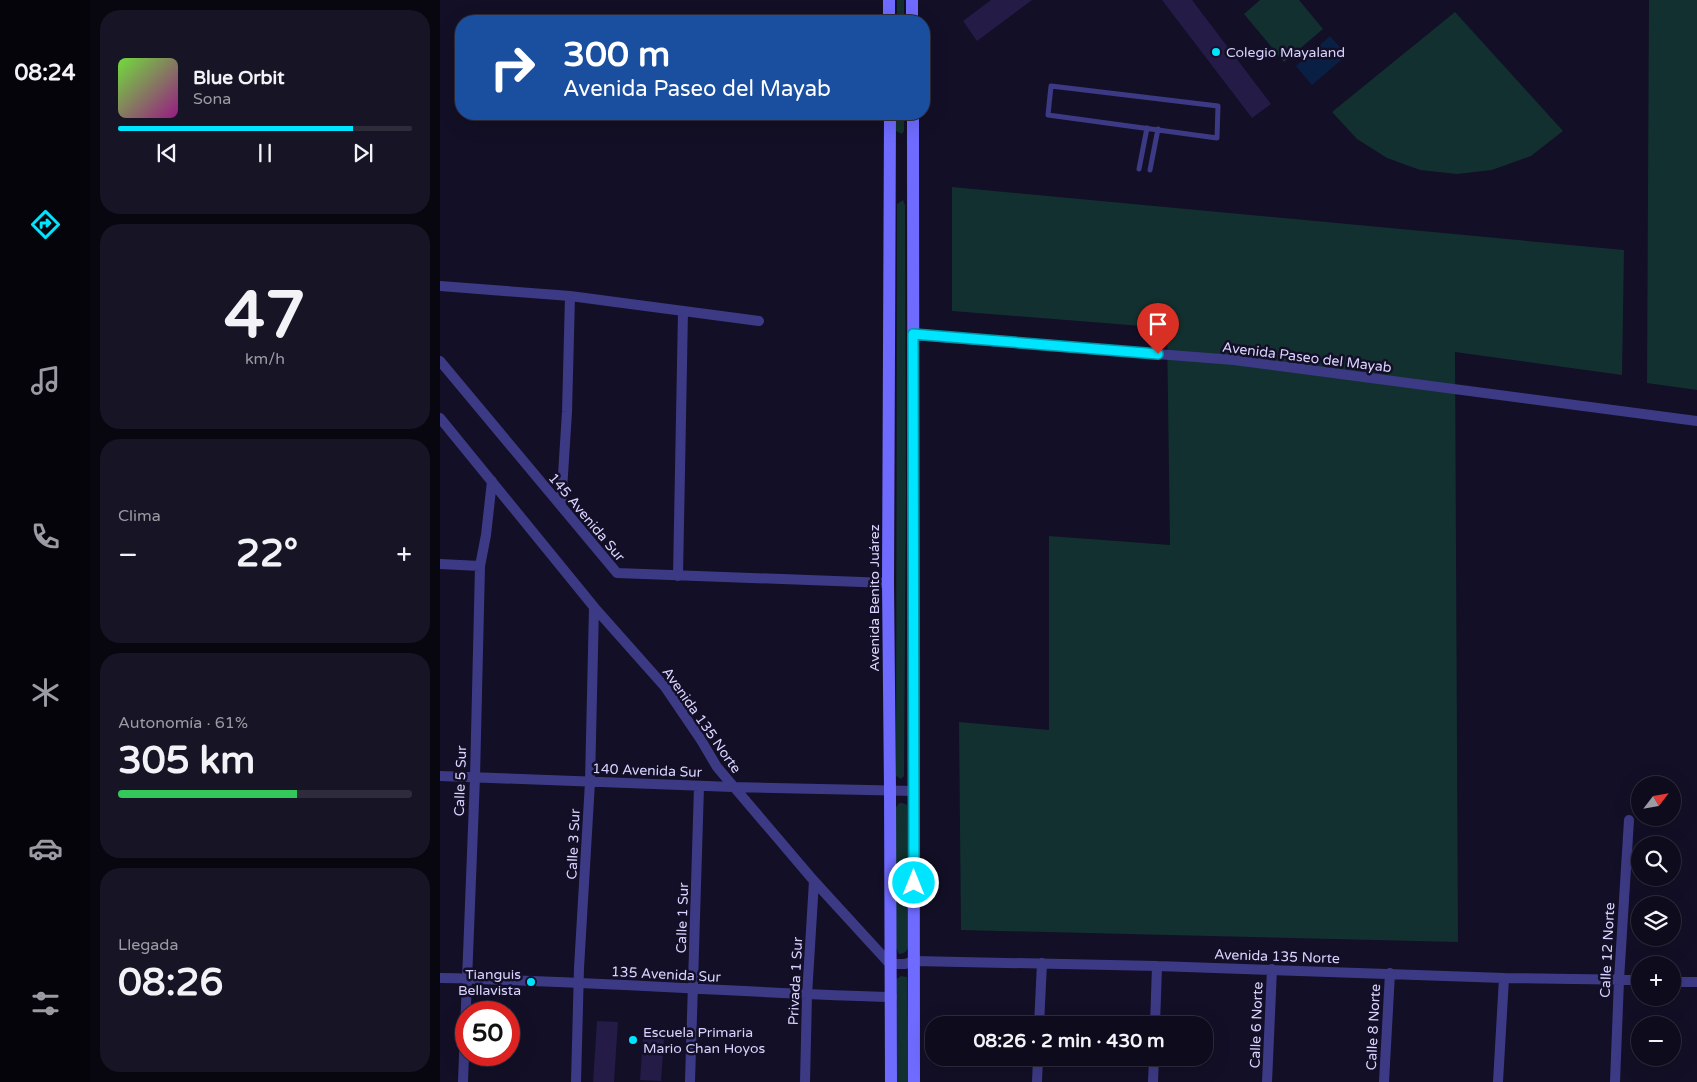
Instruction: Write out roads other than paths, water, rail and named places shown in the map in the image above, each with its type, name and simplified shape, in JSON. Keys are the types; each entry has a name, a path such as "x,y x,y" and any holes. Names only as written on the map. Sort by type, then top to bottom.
{"main road":[{"path":"889,0 889,15"},
{"path":"912,0 912,15"},
{"name":"Avenida Benito Juárez","path":"890,120 888,583 890,964 892,997 891,1082"},
{"path":"913,120 914,1082"}],"street":[{"path":"440,286 570,296 759,321"},
{"path":"561,506 567,412 570,296"},
{"path":"678,576 683,311"},
{"name":"Avenida Paseo del Mayab","path":"913,334 1234,360 1697,421"},
{"name":"145 Avenida Sur","path":"440,361 616,574 888,583"},
{"name":"Avenida 135 Norte","path":"440,418 594,607 665,687 717,768 814,881 890,964 905,964 914,961 1042,963 1504,978 1631,980"},
{"name":"Calle 5 Sur","path":"463,1082 475,777 480,566 486,535 492,481"},
{"path":"440,564 480,566"},
{"name":"Calle 3 Sur","path":"576,1082 579,983 590,782 594,607"},
{"name":"140 Avenida Sur","path":"440,776 700,786 914,791"},
{"name":"Calle 1 Sur","path":"690,1082 700,786"},
{"name":"Calle 12 Norte","path":"1615,1082 1629,820"},
{"name":"Privada 1 Sur","path":"805,1082 807,995 814,881"},
{"path":"1039,1016 1042,963"},
{"path":"1155,1016 1157,966"},
{"name":"Calle 6 Norte","path":"1267,1082 1272,969"},
{"name":"Calle 8 Norte","path":"1384,1082 1390,973"},
{"name":"135 Avenida Sur","path":"440,978 694,988 807,995 892,997"},
{"path":"1498,1082 1504,978"},
{"path":"1681,982 1697,982"},
{"path":"1037,1082 1038,1066"},
{"path":"1154,1066 1154,1082"}],"lane":[{"path":"1051,86 1218,106 1217,138 1158,129 1048,115 1051,86"},
{"path":"1139,169 1147,128"},
{"path":"1150,170 1158,129"}],"water":[{"path":"1330,36 1347,55 1312,85 1296,66"}],"place":[{"name":"Colegio Mayaland","path":"1216,52"},
{"name":"Tianguis Bellavista","path":"531,982"},
{"name":"Escuela Primaria Mario Chan Hoyos","path":"633,1040"}]}
